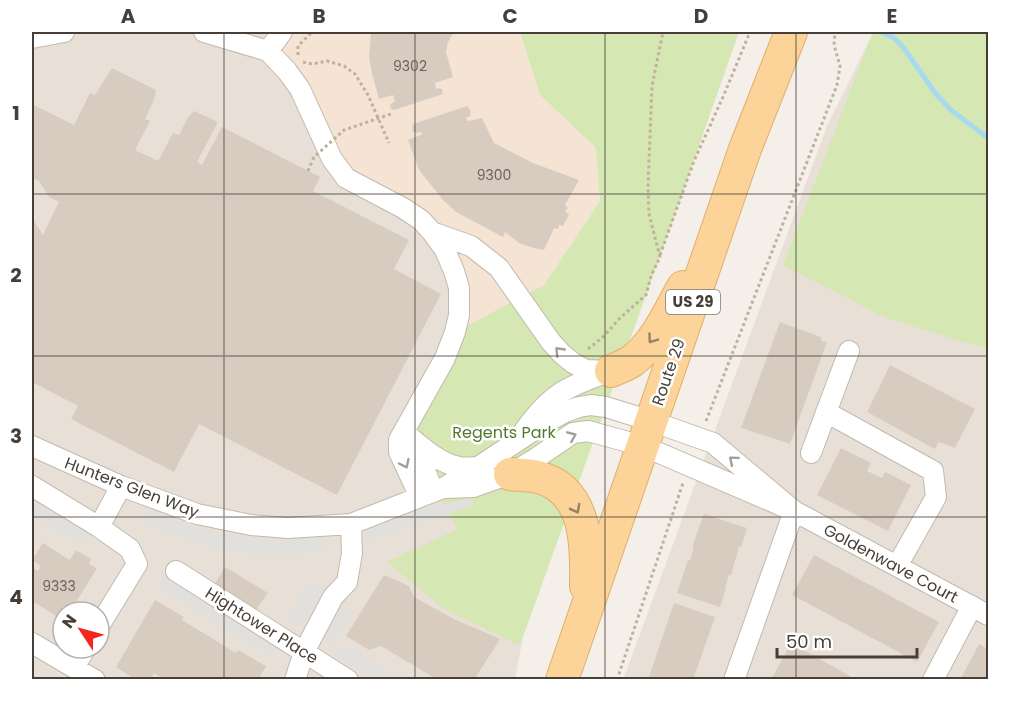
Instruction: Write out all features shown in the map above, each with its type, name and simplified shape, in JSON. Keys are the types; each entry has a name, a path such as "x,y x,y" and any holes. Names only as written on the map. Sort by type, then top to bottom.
{"main road":[{"name":"Route 29","path":"562,680 745,149 791,32"},
{"path":"611,371 632,361 646,347 663,322 722,216"},
{"path":"510,474 538,477 552,483 565,492 575,506 582,522 586,554 585,613"}],"street":[{"path":"32,38 64,32"},
{"path":"204,32 268,51 277,58 300,89 332,159 346,178 421,220 445,250 459,288 459,315 455,332 410,436 399,440 399,452 432,493"},
{"path":"268,51 282,32"},
{"path":"432,232 471,246 499,268 551,342 573,363 586,370 611,371"},
{"path":"812,453 849,351"},
{"name":"Hunters Glen Way","path":"516,442 536,414 564,390 611,371"},
{"name":"Hunters Glen Way","path":"32,446 121,486 197,514 251,525 288,528 351,524 432,493 479,467 545,423 579,407 591,405 606,407 647,434"},
{"path":"826,412 933,471 936,498 897,566"},
{"name":"Hunters Glen Way","path":"432,493 473,487 510,474 573,433 588,431 647,434"},
{"name":"Goldenwave Court","path":"647,434 713,443 794,511"},
{"name":"Goldenwave Court","path":"647,434 980,611"},
{"path":"410,436 447,463 459,467 479,467"},
{"path":"32,486 99,526 130,549 137,564 111,606"},
{"path":"99,526 121,486"},
{"path":"734,680 794,511"},
{"path":"295,680 304,652 333,597 347,582 352,553 351,524"},
{"name":"Hightower Place","path":"176,571 348,680"},
{"path":"933,680 980,611"},
{"path":"32,643 94,680"},
{"path":"74,667 78,660"}],"path":[{"path":"312,32 298,46 298,60 312,64 327,61 344,66 355,74 368,95 389,143"},
{"path":"660,257 649,214 648,187 652,86 663,32"},
{"path":"584,351 604,336 646,295 694,161 750,32"},
{"path":"705,423 837,85 840,66 834,45 835,32"},
{"path":"308,171 314,157 344,130 391,114"},
{"path":"617,680 675,503"}],"shaded area":[{"path":"32,32 290,32 445,250 455,332 434,488 523,637 515,679 32,679"},
{"path":"290,32 520,32 540,95 596,148 600,201 544,285 455,332 445,250 346,178 277,58"},
{"path":"872,35 988,136 988,679 623,680 827,126"},
{"path":"32,496 90,531 81,546 32,518"},
{"path":"471,498 474,505 366,543 360,528 404,512"},
{"path":"148,508 201,530 281,541 323,535 327,552 259,557 214,549 142,523"},
{"path":"164,571 283,645 272,658 156,587"},
{"path":"310,580 325,588 302,628 286,619"},
{"path":"338,604 353,613 333,645 319,637"},
{"path":"343,643 398,676 396,679 374,679 334,656"}],"green space":[{"name":"Regents Park","path":"520,32 739,32 519,645 444,609 387,562 458,529 434,488 399,452 455,332 544,285 600,201 596,148 540,95"},
{"path":"873,32 988,32 988,349 886,318 783,265"}],"building":[{"path":"371,32 454,32 448,42 446,52 453,77 435,83 436,89 442,89 443,94 394,110 390,105 395,101 393,95 379,99 369,57"},
{"path":"112,68 156,90 145,119 150,121 135,150 158,161 173,133 179,135 188,117 194,111 218,122 197,162 202,165 222,127 320,177 313,191 409,240 394,269 441,294 337,495 199,424 174,472 71,419 78,406 32,382 32,223 34,221 43,235 59,202 49,197 39,181 32,178 32,104 74,125 90,93 95,95"},
{"path":"467,106 471,111 470,116 466,118 468,121 482,118 494,143 533,163 579,180 565,205 568,208 565,211 569,215 563,226 559,225 558,229 554,228 544,250 519,243 505,232 503,237 456,212 443,200 419,170 408,140 421,135 422,132 412,131 413,124"},
{"path":"780,322 821,337 821,341 827,342 790,444 741,428"},
{"path":"890,365 975,409 955,448 939,442 935,449 867,412"},
{"path":"841,448 871,463 867,471 882,478 885,472 911,485 888,531 817,495"},
{"path":"704,514 747,528 731,575 729,575 720,607 677,593 688,560 690,561 694,547 692,547"},
{"path":"43,543 70,560 76,550 91,559 89,564 97,568 77,600 51,600 51,613 32,601 32,567 38,571 41,566 32,560"},
{"path":"814,555 939,622 917,662 792,595"},
{"path":"225,567 268,593 256,610 214,585"},
{"path":"384,575 409,586 414,597 456,620 500,639 474,680 434,680 433,677 381,646 369,650 346,636"},
{"path":"155,600 184,617 182,620 236,653 238,650 266,666 258,680 165,680 154,673 150,680 143,677 142,680 136,680 116,667"},
{"path":"674,603 715,617 693,680 648,680"},
{"path":"791,643 857,680 771,680"},
{"path":"979,644 988,649 988,680 960,680"}],"waterway":[{"path":"881,32 894,38 903,47 936,94 951,110 988,138"}]}
